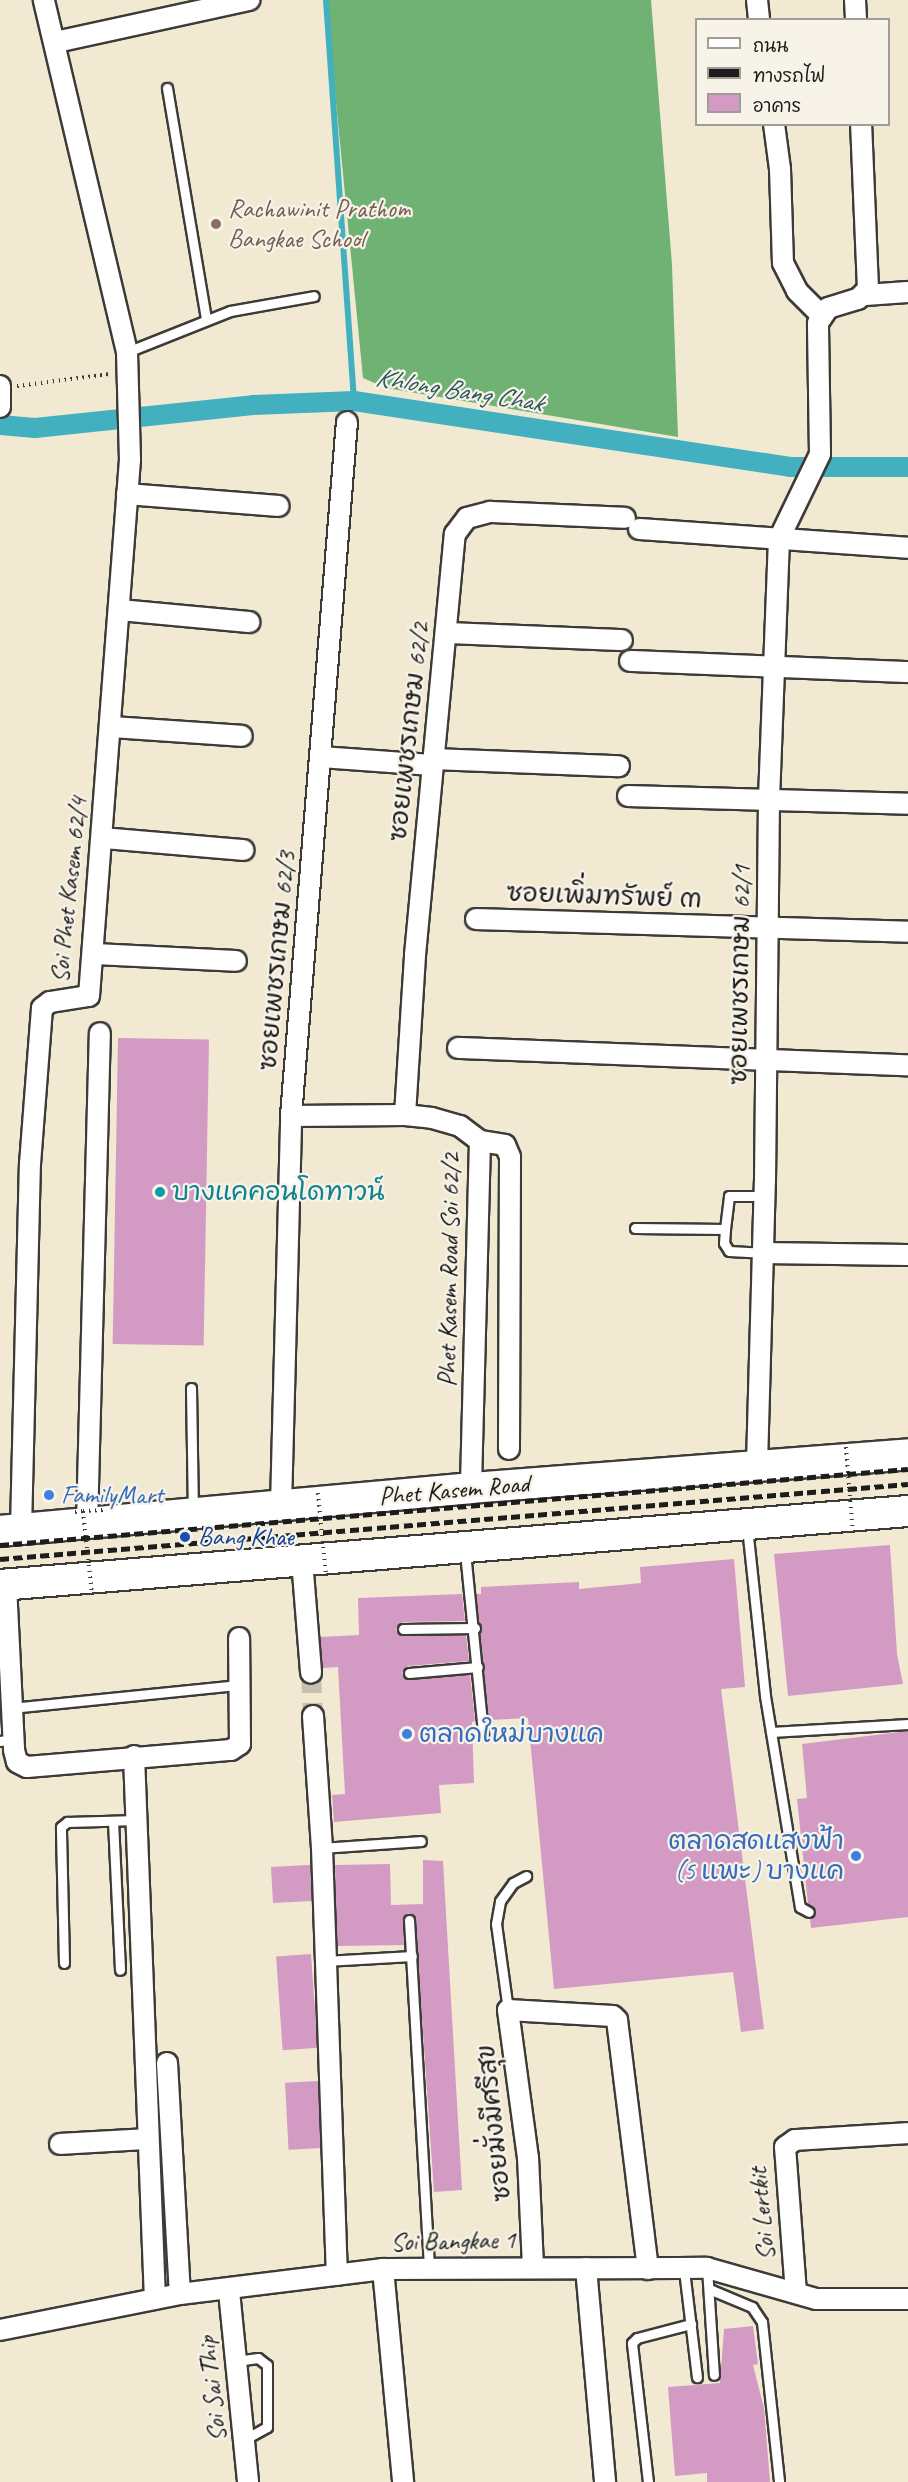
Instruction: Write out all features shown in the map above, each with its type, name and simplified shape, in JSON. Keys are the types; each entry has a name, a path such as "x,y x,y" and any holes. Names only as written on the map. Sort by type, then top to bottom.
{"main road":[{"name":"Phet Kasem Road","path":"11,1530 87,1514 193,1515 471,1488 908,1454"},
{"path":"3,1585 314,1568 465,1547 908,1511"}],"street":[{"name":"Soi Phet Kasem 62/4","path":"11,1530 30,1164 42,1008 50,1002 87,998 95,954 127,494 130,396 128,362 56,42 44,0"},
{"path":"56,42 170,8 249,0"},
{"path":"757,0 759,18"},
{"path":"855,0 856,18"},
{"path":"774,126 780,169 783,263 797,291 821,315 828,308 865,295 908,292"},
{"path":"861,126 868,289 865,295"},
{"name":"ซอยเพชรเกษม 62/1","path":"757,1464 764,1196 769,799 779,539 820,454 821,315"},
{"name":"ซอยเพชรเกษม 62/3","path":"282,1506 291,1116 347,422"},
{"path":"127,494 279,506"},
{"name":"ซอยเพชรเกษม 62/2","path":"405,1115 432,762 455,534 467,518 490,512 632,523 779,539 908,548"},
{"path":"119,610 249,622"},
{"path":"446,633 622,640"},
{"path":"630,661 908,672"},
{"path":"111,727 242,735"},
{"path":"321,757 618,766"},
{"path":"628,796 908,804"},
{"path":"103,838 243,850"},
{"name":"ซอยเพิ่มทรัพย์ ๓","path":"476,919 908,932"},
{"path":"95,954 236,961"},
{"path":"87,1514 100,1033"},
{"path":"458,1048 908,1065"},
{"name":"Phet Kasem Road Soi 62/2","path":"291,1116 405,1115 460,1126 480,1141 471,1488"},
{"path":"480,1141 509,1148 509,1449"},
{"path":"480,1198 510,1196"},
{"path":"762,1253 908,1255"},
{"path":"478,1264 510,1264"},
{"path":"311,1673 314,1568"},
{"path":"3,1585 11,1707 6,1740 17,1762 27,1767 134,1756 224,1753 240,1744 239,1638"},
{"path":"313,1716 322,1848 337,2275"},
{"path":"134,1756 155,2299"},
{"path":"508,2010 613,2016 617,2020 648,2269"},
{"name":"ซอยมั่งมีศรีสุข","path":"508,2010 528,2158 533,2267"},
{"path":"167,2063 180,2294"},
{"name":"Soi Lertkit","path":"796,2294 785,2146 795,2140 908,2133"},
{"path":"60,2144 148,2139"},
{"name":"Soi Bangkae 1","path":"0,2330 180,2294 229,2291 383,2269 533,2267 684,2270 707,2268 796,2294 845,2301 908,2299"},
{"path":"586,2268 605,2482"},
{"path":"383,2269 404,2482"},
{"name":"Soi Sai Thip","path":"229,2291 248,2482"}],"lane":[{"path":"167,88 206,319"},
{"path":"128,362 206,319 314,296"},
{"path":"762,1253 729,1251 724,1243 729,1196 764,1196"},
{"path":"635,1228 725,1229"},
{"path":"191,1388 193,1515"},
{"path":"746,1525 771,1732 800,1906 809,1912"},
{"path":"465,1547 476,1628 483,1733"},
{"path":"403,1629 476,1628"},
{"path":"409,1673 478,1667"},
{"path":"11,1707 239,1685"},
{"path":"771,1732 908,1724"},
{"path":"64,1963 61,1827 67,1822 138,1820"},
{"path":"113,1821 120,1970"},
{"path":"322,1848 422,1841"},
{"path":"508,2010 496,1924 500,1900 513,1883 526,1876"},
{"path":"409,1920 429,2268"},
{"path":"325,1961 412,1956"},
{"path":"707,2268 714,2375"},
{"path":"684,2270 697,2377"},
{"path":"709,2289 752,2307 762,2322 779,2482"},
{"path":"648,2482 632,2343 637,2338 691,2324"},
{"path":"236,2361 258,2358 267,2365 267,2427 244,2440"}],"path":[{"path":"0,394 128,362"},
{"path":"846,1447 853,1534"},
{"path":"314,1568 318,1493"},
{"path":"87,1514 92,1595"}],"green space":[{"path":"326,0 651,0 672,265 678,437 386,388 363,378"}],"building":[{"name":"บางแคคอนโดทาวน์","path":"118,1038 209,1040 204,1346 113,1344"},
{"path":"890,1545 897,1654 903,1684 788,1696 774,1554"},
{"path":"734,1559 745,1687 721,1689 764,2029 741,2032 733,1972 554,1989 528,1718 489,1720 476,1594 481,1594 481,1587 579,1582 579,1589 641,1583 640,1567"},
{"path":"462,1594 465,1621 403,1622 396,1630 403,1636 466,1635 469,1661 408,1666 402,1673 410,1680 470,1674 475,1721 472,1722 474,1783 439,1785 441,1813 334,1822 332,1795 345,1794 338,1667 323,1668 320,1637 359,1635 358,1598"},
{"name":"ตลาดสดแสงฟ้า (5 แพะ) บางแค","path":"908,1731 908,1917 811,1928 810,1919 816,1911 808,1904 797,1799 807,1798 802,1744"},
{"path":"423,1860 443,1861 462,2190 434,2192 415,1917 408,1913 403,1918 404,1945 337,1946 335,1865 390,1864 391,1905 423,1904"},
{"path":"311,1865 312,1901 273,1903 271,1867"},
{"path":"311,1954 318,2048 283,2050 276,1956"},
{"path":"318,2081 322,2148 289,2150 285,2083"},
{"path":"753,2326 758,2364 753,2365 764,2408 770,2482 707,2482 707,2473 675,2476 668,2387 720,2383 724,2329"}],"waterway":[{"path":"326,0 354,401"},
{"name":"Khlong Bang Chak","path":"0,425 35,428 253,405 354,401 790,467 908,467"}],"tunnel":[{"path":"311,1673 313,1716"}],"railway":[{"path":"0,1545 908,1469"},
{"path":"0,1559 908,1484"}],"place":[{"name":"Rachawinit Prathom Bangkae School","path":"216,224"},
{"name":"บางแคคอนโดทาวน์","path":"160,1192"},
{"name":"FamilyMart","path":"49,1495"},
{"name":"Bang Khae","path":"185,1537"},
{"name":"ตลาดใหม่บางแค","path":"407,1734"},
{"name":"ตลาดสดแสงฟ้า (5 แพะ) บางแค","path":"856,1856"}]}
